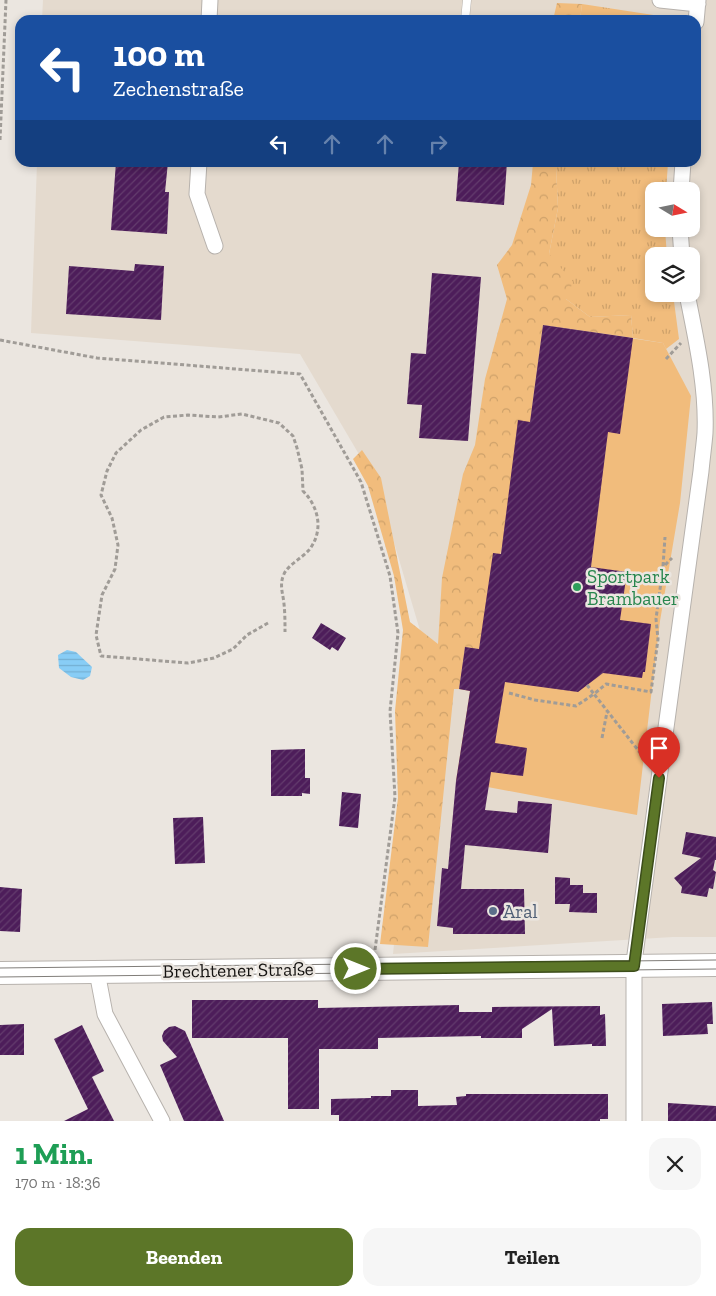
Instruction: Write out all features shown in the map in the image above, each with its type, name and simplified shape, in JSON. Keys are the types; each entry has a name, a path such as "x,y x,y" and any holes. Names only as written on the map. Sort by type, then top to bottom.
{"main road":[{"name":"Brechtener Straße","path":"0,973 716,965"}],"street":[{"path":"209,15 210,0"},
{"path":"660,0 698,2 697,15"},
{"path":"199,167 197,194 215,246"},
{"path":"682,182 683,167"},
{"path":"634,1121 634,966 705,432 704,394 689,302"},
{"path":"97,972 105,1014 159,1120"}],"lane":[{"path":"466,15 467,0"}],"path":[{"path":"0,140 6,0"},
{"path":"0,14 5,14"},
{"path":"0,340 97,358 300,374 361,482 390,576 398,633 390,711 395,797 375,945 375,969"},
{"path":"268,623 247,635 233,649 214,658 188,663 101,656 96,635 102,595 114,569 118,545 112,518 101,495 107,471 116,453 141,430 164,418 188,415 218,417 242,414 279,423 293,436 302,470 303,491 310,497 316,509 318,534 309,549 284,573 281,590 284,604 285,632"},
{"path":"509,693 535,700 576,706 606,684 651,692 658,639 656,619 663,567 664,537"},
{"path":"663,567 691,541"},
{"path":"587,685 659,778"},
{"path":"602,738 607,711"}],"shaded area":[{"path":"43,0 716,0 716,937 673,937 393,954 424,644 377,485 300,354 31,333 37,167 701,167 701,15 42,15"}],"green space":[{"path":"557,3 582,4 581,15 554,15"},
{"path":"582,4 654,15 581,15"},
{"path":"533,167 556,167 558,208 549,254 573,282 566,299 590,317 631,315 633,338 543,325 530,422 479,649 465,647 459,689 454,689 428,947 380,944 398,798 395,711 403,630 394,576 368,486 353,459 362,450 381,478 410,622 438,644 442,578 463,474 475,445 485,379 507,299 497,265 512,245 531,185"},
{"path":"556,167 668,167 667,182 645,182 645,238 666,238 666,247 645,247 645,302 674,302 679,339 666,349 663,343 633,338 631,315 590,317 566,299 549,254 558,208"},
{"name":"Sportpark Brambauer","path":"543,325 663,343 691,396 680,503 660,621 637,815 456,781 470,691 459,689 465,647 479,649 493,553 501,554 518,420 530,422"}],"water":[{"path":"67,650 76,652 92,667 90,676 83,680 71,677 59,668 58,655"}],"building":[{"path":"116,167 168,167 165,192 169,192 167,234 111,230"},
{"path":"459,167 507,167 504,205 456,201"},
{"path":"135,264 164,266 161,320 66,314 69,266 134,271"},
{"path":"432,273 481,277 468,441 419,438 422,405 407,404 411,353 426,354"},
{"path":"543,325 633,338 620,434 608,432 591,567 627,572 620,620 651,624 645,672 643,672 642,678 603,673 578,692 505,682 495,743 527,748 523,776 491,772 485,810 517,813 518,801 552,804 548,853 465,845 461,889 524,889 525,934 453,934 453,928 437,926 442,868 448,869 456,781 470,691 459,689 465,647 479,649 493,553 501,554 518,420 530,422"},
{"path":"321,623 346,638 338,651 332,647 330,650 312,638"},
{"path":"305,749 305,778 310,778 310,794 302,793 302,796 271,796 271,750"},
{"path":"342,792 361,794 358,828 339,826"},
{"path":"203,817 205,863 175,864 173,818"},
{"path":"686,832 716,837 716,860 713,870 716,872 713,889 709,888 707,897 681,893 682,887 674,878 701,858 682,854"},
{"path":"555,877 570,878 570,885 583,885 583,893 597,893 597,913 569,912 570,904 555,904"},
{"path":"0,887 22,889 20,932 0,931"},
{"path":"192,1000 318,1000 318,1008 459,1005 459,1012 492,1012 492,1007 600,1006 600,1015 605,1014 606,1046 592,1046 592,1044 554,1046 552,1009 522,1029 522,1038 481,1038 481,1036 378,1038 378,1049 319,1049 319,1109 288,1109 288,1038 192,1038"},
{"path":"712,1002 713,1024 707,1024 708,1034 663,1036 662,1004"},
{"path":"24,1024 24,1055 0,1055 0,1025"},
{"path":"82,1025 104,1071 92,1077 114,1121 64,1121 88,1109 54,1039"},
{"path":"175,1026 185,1031 224,1121 184,1121 160,1065 177,1057 163,1041 162,1036 169,1027"},
{"path":"391,1090 418,1090 418,1106 457,1105 456,1097 466,1096 466,1094 608,1094 608,1119 600,1119 600,1121 339,1121 339,1115 331,1115 331,1099 391,1096"},
{"path":"668,1103 716,1106 716,1121 668,1121"}],"tram line":[{"path":"0,968 716,960"},
{"path":"0,977 716,969"}],"place":[{"name":"Sportpark Brambauer","path":"577,587"},
{"name":"Aral","path":"493,911"}],"route":[{"path":"356,969 634,966 659,778"}]}
